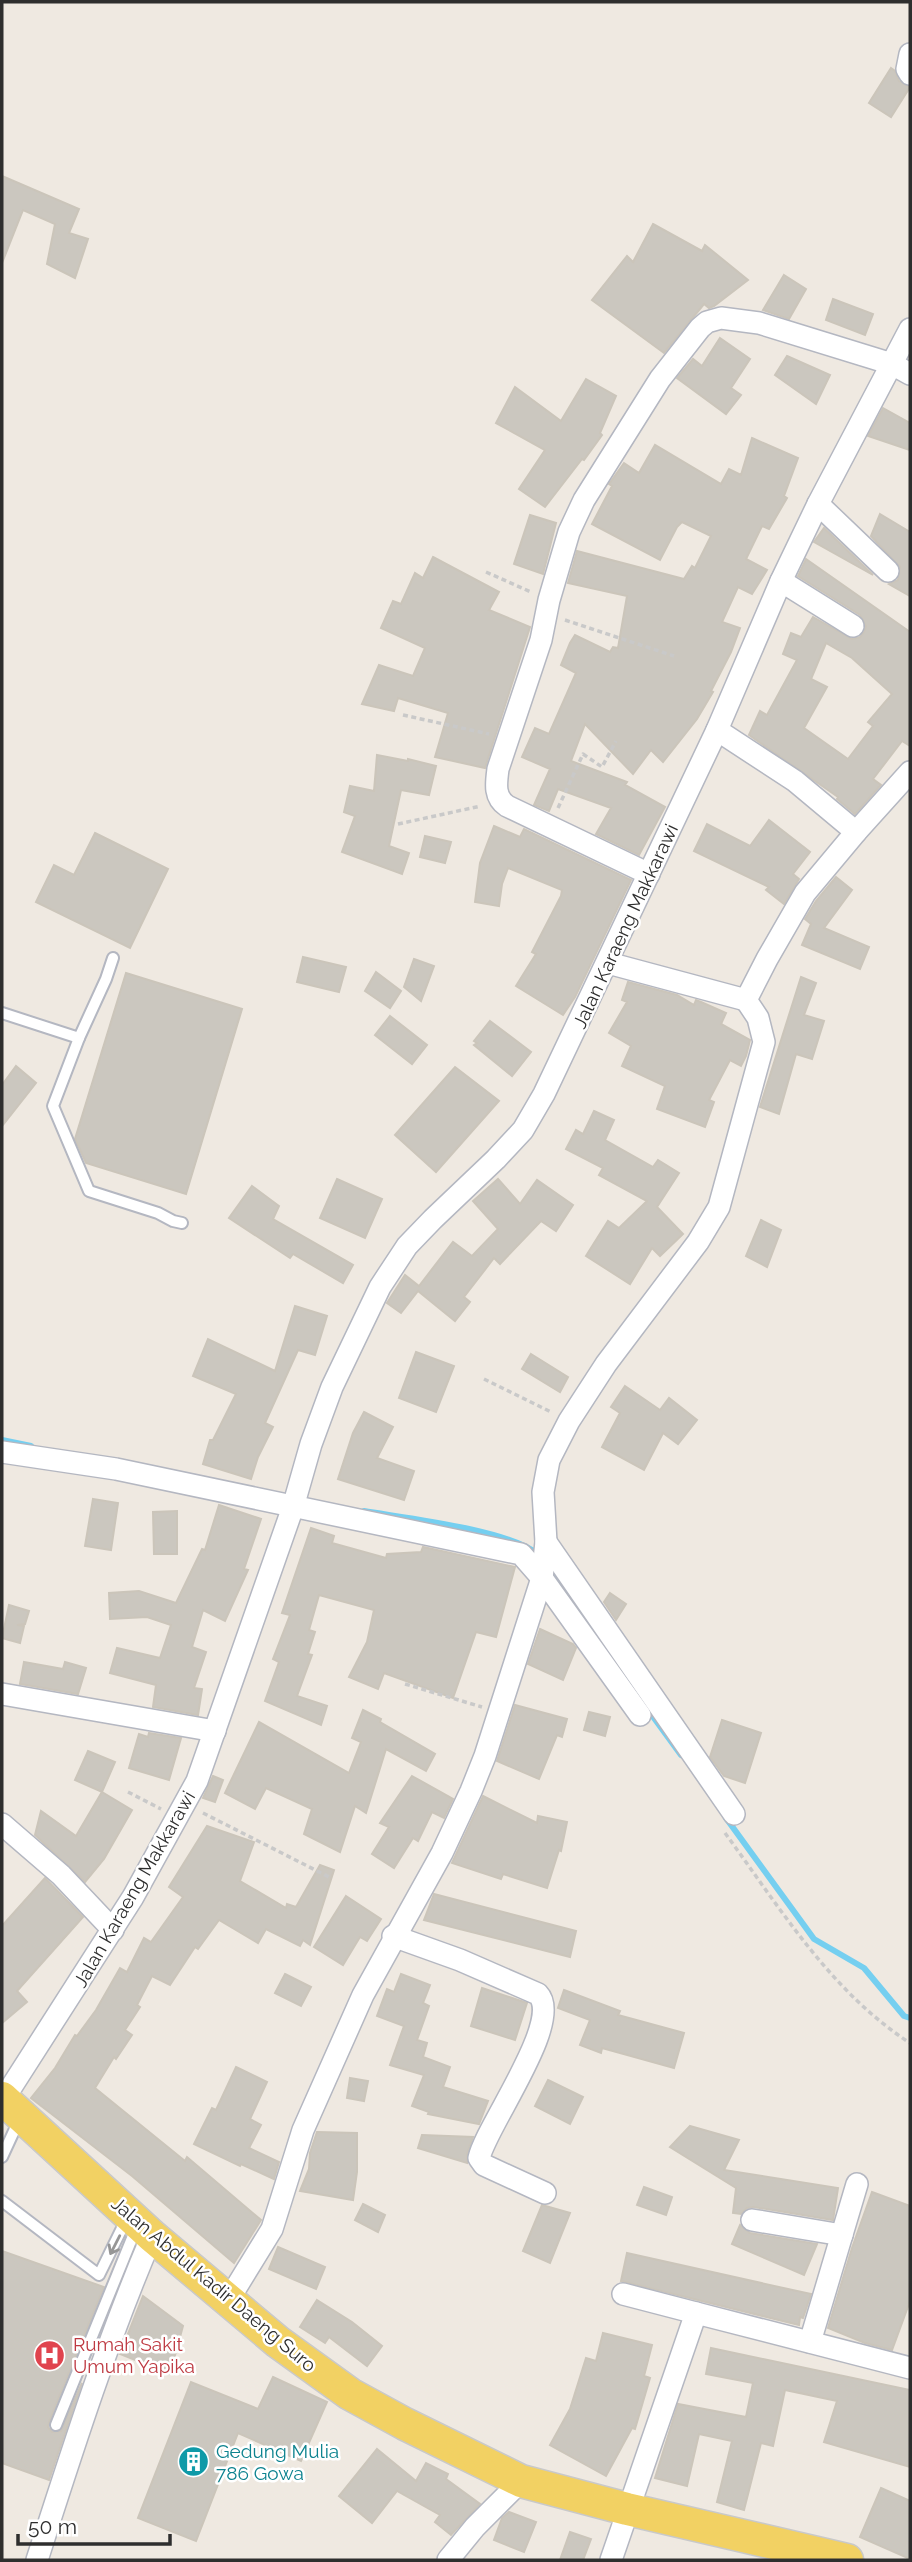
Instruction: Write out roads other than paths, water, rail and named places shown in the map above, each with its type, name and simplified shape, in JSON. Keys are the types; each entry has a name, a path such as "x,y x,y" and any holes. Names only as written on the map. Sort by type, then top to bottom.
{"main road":[{"name":"Jalan Abdul Kadir Daeng Suro","path":"9,2104 140,2225 307,2365 350,2394 405,2424 521,2481 847,2560"}],"street":[{"path":"910,54 910,74"},
{"path":"649,874 500,802 495,785 541,640 569,532 583,500 660,379 707,322 721,318 760,323 901,369"},
{"name":"Jalan Karaeng Makkarawi","path":"9,2104 182,1811 215,1731 332,1387 392,1267 433,1219 523,1130 544,1094 717,730 781,581 818,505 901,369 910,329"},
{"path":"818,505 888,571"},
{"path":"781,581 853,626"},
{"path":"717,730 795,781 856,832"},
{"path":"747,1000 766,959 805,893 910,772"},
{"path":"229,2299 272,2229 303,2130 363,1995 457,1822 471,1791 500,1712 544,1561 544,1479 549,1460 569,1421 641,1314 707,1229 719,1207 764,1042 758,1018 747,1000 608,963"},
{"path":"2,1452 295,1500 508,1550 521,1554 528,1561 544,1561"},
{"path":"544,1561 640,1715"},
{"path":"544,1561 727,1819"},
{"path":"2,1694 215,1731"},
{"path":"2,1824 61,1875 113,1930"},
{"path":"393,1936 460,1960 538,1994 543,1999 544,2008 531,2052 479,2158 484,2165 545,2193"},
{"path":"810,2342 857,2184"},
{"path":"752,2220 842,2235"},
{"path":"37,2560 121,2313 140,2225"},
{"path":"623,2294 910,2368"},
{"path":"611,2560 696,2313"},
{"path":"448,2560 475,2527 521,2481"}],"lane":[{"path":"113,958 53,1106 89,1191 182,1223"},
{"path":"2,1013 79,1038"},
{"path":"2,2157 9,2104"},
{"path":"2,2201 99,2276 140,2225"},
{"path":"56,2425 140,2225"}],"waterway":[{"path":"2,1440 31,1446"},
{"path":"364,1511 482,1532 525,1546 539,1555"},
{"path":"549,1570 583,1618"},
{"path":"646,1707 681,1755"},
{"path":"726,1818 814,1939 864,1968 904,2016 910,2018"}],"place":[{"name":"Rumah Sakit Umum Yapika","path":"50,2355"},
{"name":"Gedung Mulia 786 Gowa","path":"193,2462"}]}
